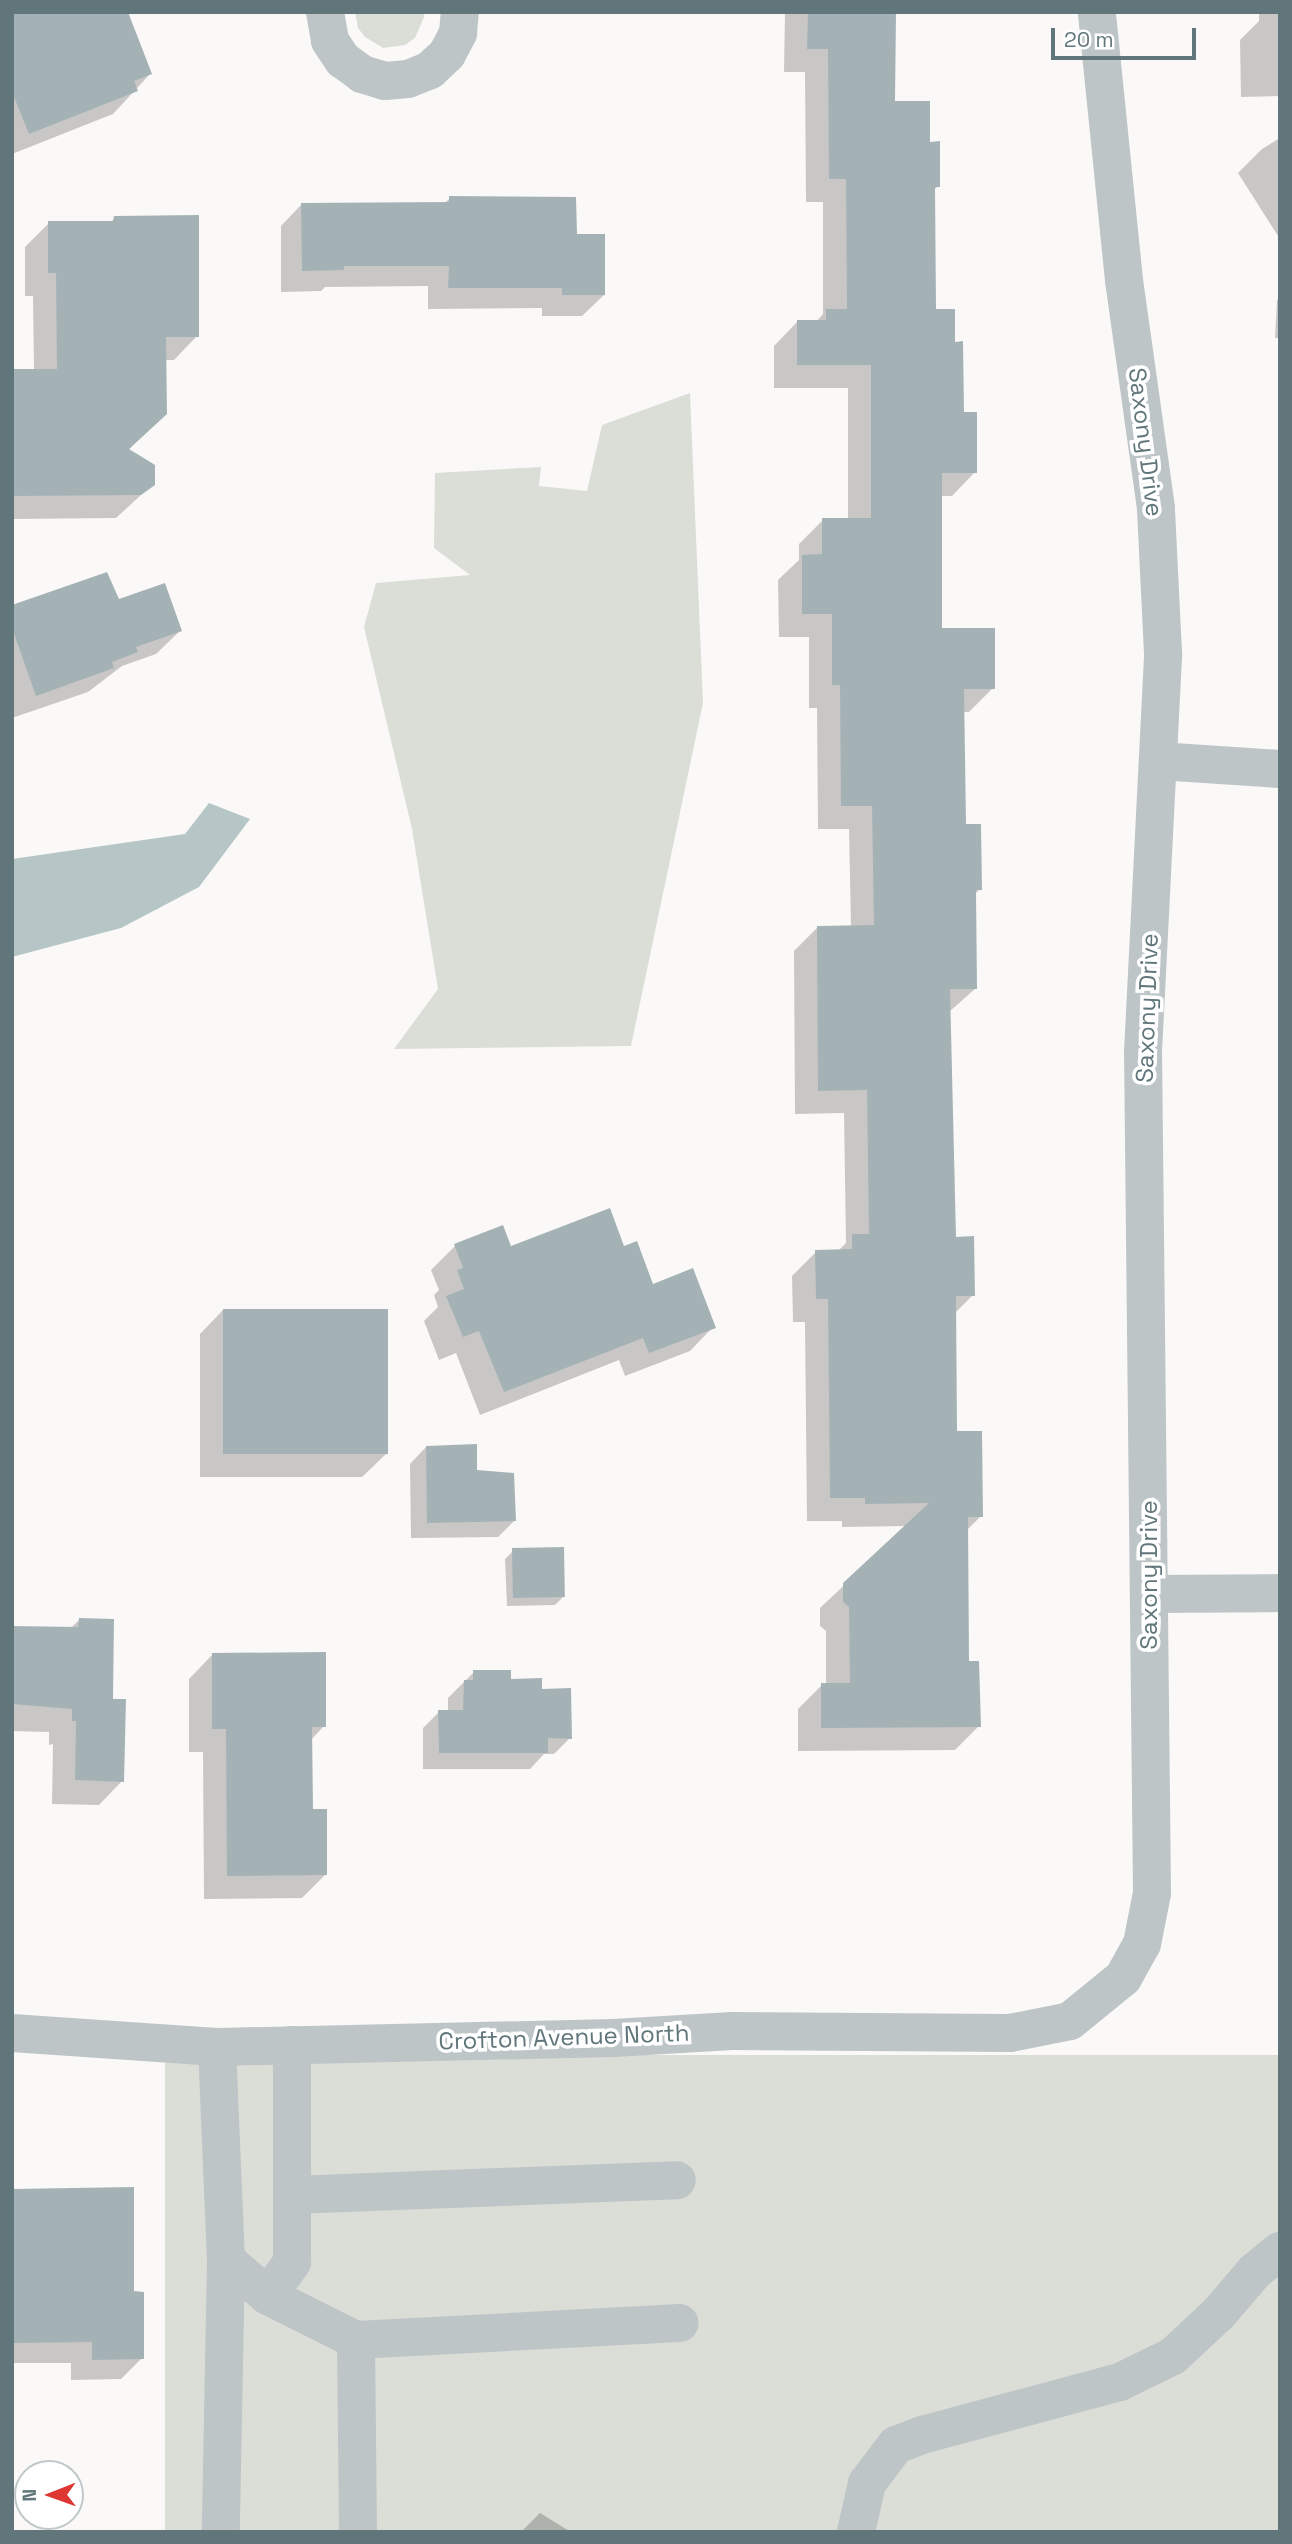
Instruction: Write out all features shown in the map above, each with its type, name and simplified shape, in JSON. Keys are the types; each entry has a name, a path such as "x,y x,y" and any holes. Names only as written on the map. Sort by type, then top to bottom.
{"street":[{"path":"325,12 330,41 343,60 362,74 385,81 408,79 430,70 447,54 458,33 460,12"},
{"name":"Saxony Drive","path":"1097,12 1124,280 1156,508 1163,653 1143,1052 1152,1893 1142,1944 1123,1978 1105,1993"},
{"path":"1159,761 1280,769"},
{"path":"1149,1594 1280,1593"},
{"name":"Crofton Avenue North","path":"12,2033 217,2047 614,2038 732,2031 1010,2033 1070,2021 1105,1993"},
{"path":"268,2296 292,2262 292,2045"},
{"path":"217,2047 226,2260 221,2532"},
{"path":"292,2195 677,2180"},
{"path":"856,2532 867,2483 896,2445 922,2435 1120,2382 1174,2356 1220,2312 1255,2271 1280,2251"},
{"path":"226,2260 268,2296 356,2340 680,2323"},
{"path":"356,2340 358,2532"}],"shaded area":[{"path":"355,12 424,12 424,17 415,38 405,45 383,48 365,37 358,28"},
{"path":"690,393 703,703 631,1046 394,1049 438,989 412,829 364,627 376,583 470,575 434,548 435,473 541,467 539,486 587,491 602,425"},
{"path":"209,803 250,819 199,887 121,928 12,957 12,859 185,834"},
{"path":"165,2055 1280,2055 1280,2532 165,2532"}],"building":[{"path":"12,12 128,12 152,74 134,81 138,91 29,134 12,92"},
{"path":"808,12 896,12 895,101 930,101 930,142 940,141 940,187 935,187 936,309 955,309 955,342 963,341 964,412 977,412 977,473 942,473 942,628 995,628 995,689 964,689 966,824 981,824 982,890 976,890 977,989 950,989 956,1237 974,1236 975,1296 956,1296 957,1431 982,1431 983,1517 968,1517 969,1661 979,1661 981,1727 821,1728 821,1683 850,1683 849,1607 843,1602 843,1583 929,1503 865,1504 865,1498 830,1498 828,1299 816,1299 815,1250 852,1249 852,1234 869,1234 867,1090 818,1091 817,926 874,925 872,806 841,806 840,685 832,685 832,614 802,614 802,555 822,554 822,518 871,518 871,365 797,365 797,320 826,320 826,309 847,309 846,179 829,179 828,49 807,49"},
{"path":"449,196 576,197 577,234 605,234 605,295 562,295 562,288 448,288 449,266 344,266 344,270 302,271 301,203 449,202"},
{"path":"199,215 199,337 166,337 167,414 129,449 155,465 155,485 141,495 12,496 14,369 57,369 56,273 48,273 48,221 113,221 114,216"},
{"path":"107,572 119,599 165,583 182,631 136,647 138,652 112,662 114,668 36,696 12,628 12,605"},
{"path":"610,1208 624,1246 637,1241 653,1284 693,1268 716,1328 649,1353 643,1338 504,1392 479,1331 463,1337 446,1296 464,1289 457,1270 463,1268 454,1244 503,1225 511,1246"},
{"path":"223,1309 388,1309 388,1454 223,1454"},
{"path":"477,1444 477,1470 514,1473 516,1521 427,1523 426,1446"},
{"path":"564,1547 565,1597 513,1598 512,1548"},
{"path":"79,1618 114,1619 113,1699 126,1699 124,1782 75,1780 76,1721 72,1721 72,1709 12,1704 12,1626 78,1627"},
{"path":"326,1652 326,1727 312,1727 313,1809 327,1809 327,1875 227,1876 226,1729 212,1729 212,1653"},
{"path":"473,1670 511,1670 511,1679 542,1678 542,1689 571,1688 572,1739 548,1738 548,1753 439,1753 438,1710 463,1710 464,1680 473,1680"},
{"path":"134,2187 134,2291 144,2292 144,2359 92,2360 92,2342 12,2343 12,2189"}]}
